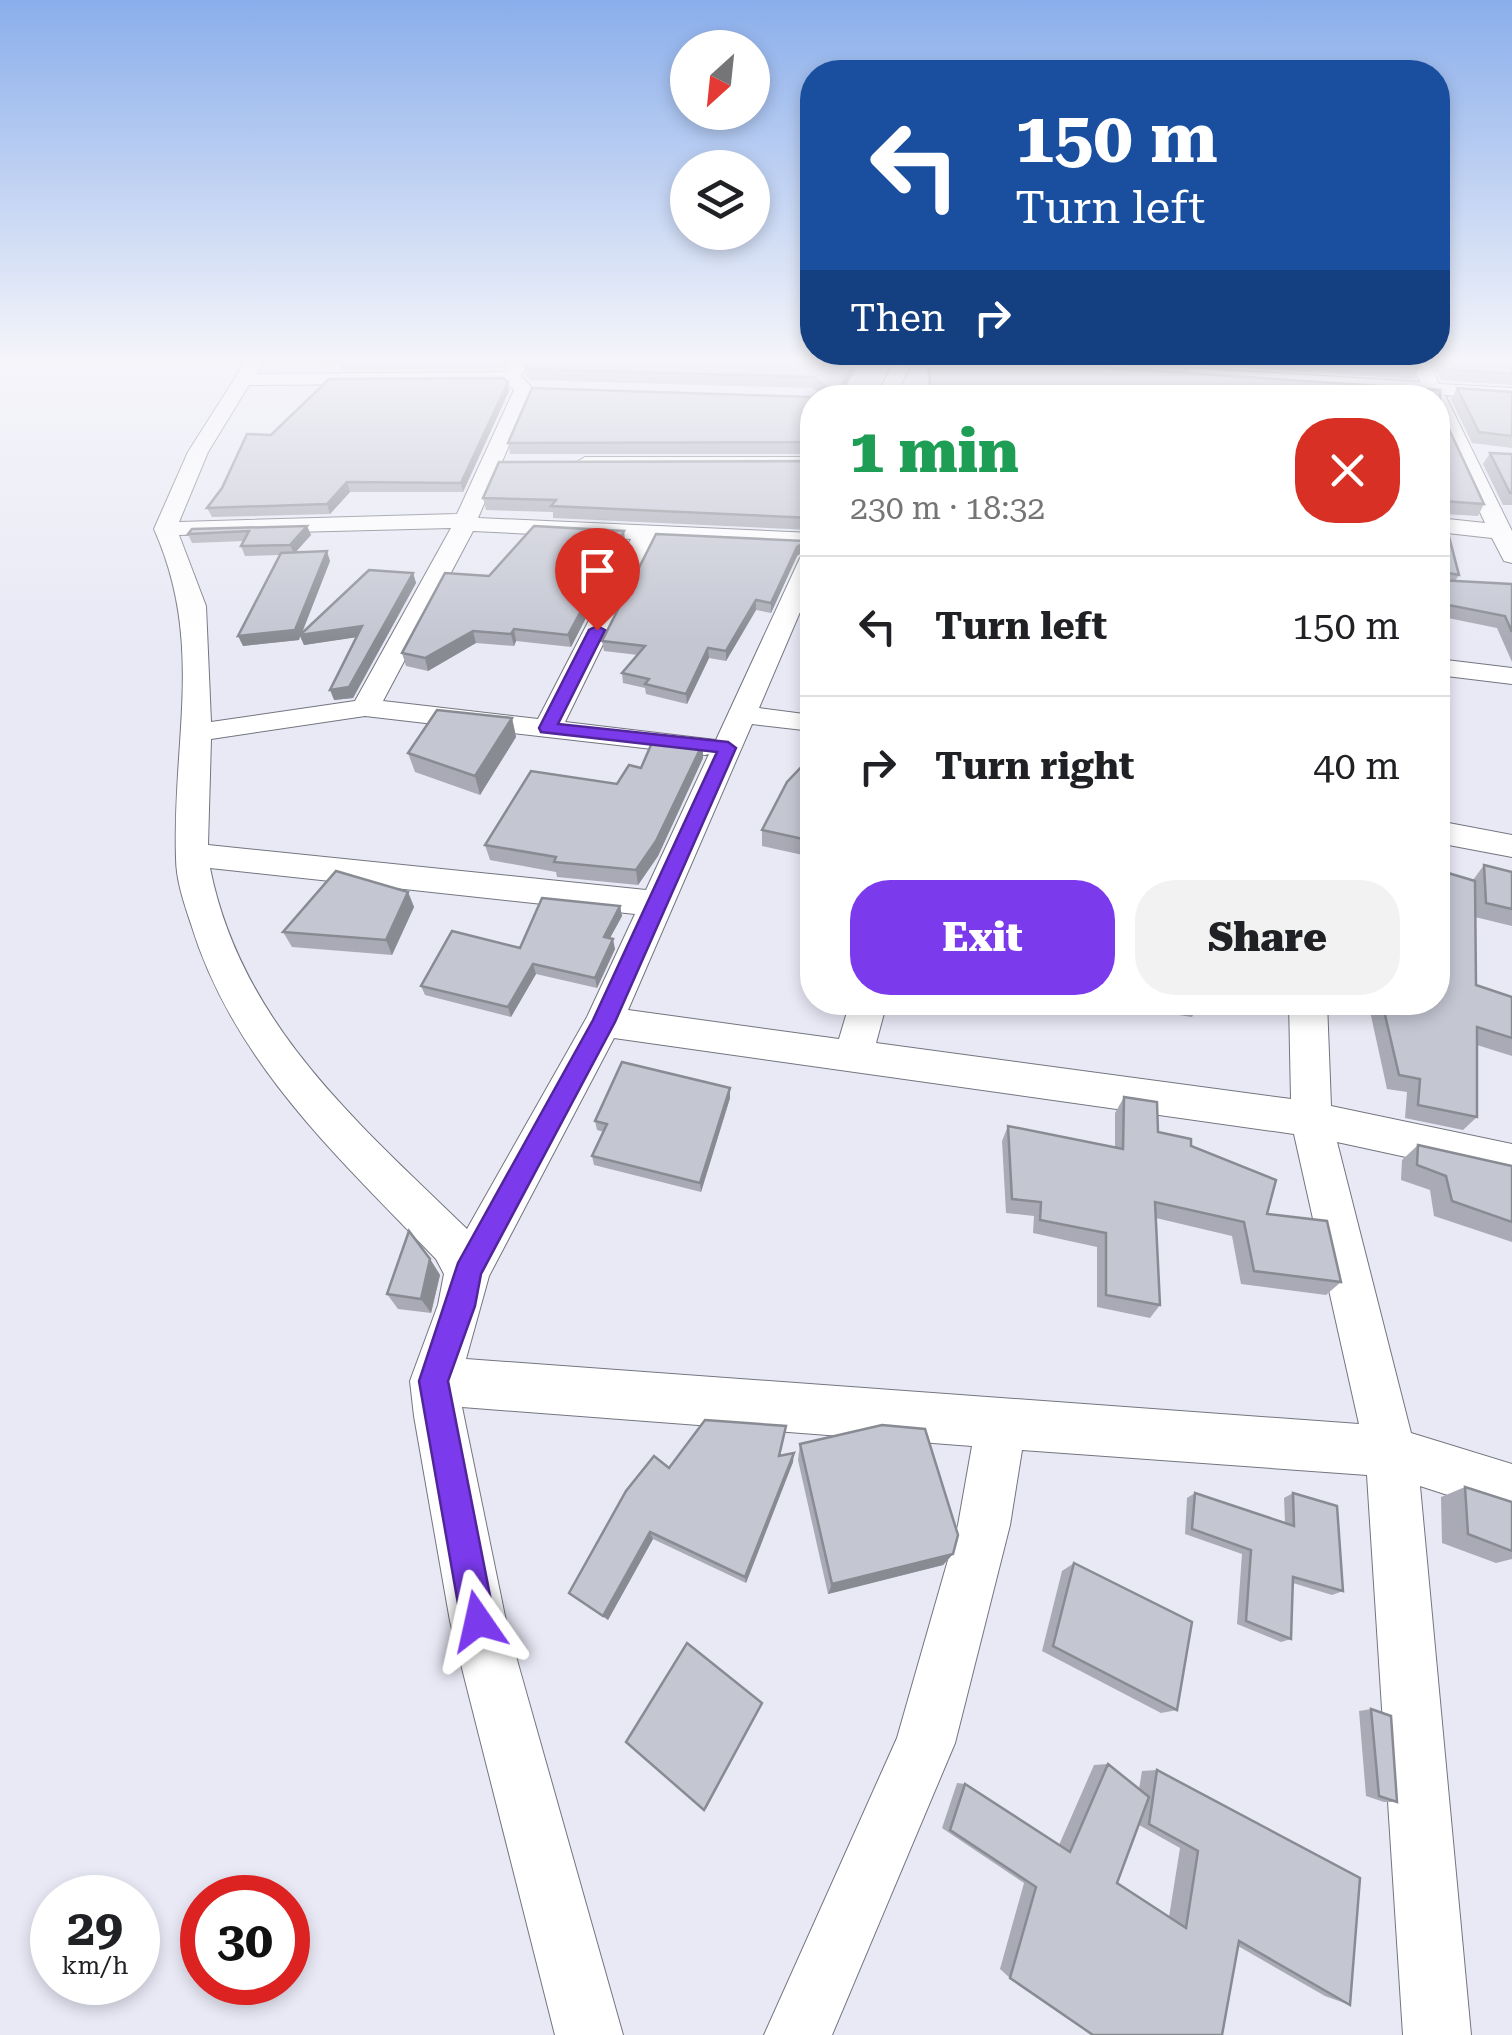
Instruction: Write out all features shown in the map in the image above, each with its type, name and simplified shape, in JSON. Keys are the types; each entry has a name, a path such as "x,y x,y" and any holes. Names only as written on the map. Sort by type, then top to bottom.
{"street":[{"path":"165,529 199,451"},
{"path":"365,708 436,582 503,451"},
{"path":"1495,455 1461,452 1465,476 1507,541"},
{"path":"561,463 800,462"},
{"path":"165,529 464,522 800,539"},
{"path":"1450,528 1507,541"},
{"path":"165,529 179,553 198,612 192,855 210,936 239,1006 282,1070 452,1244 467,1272"},
{"path":"548,728 646,532"},
{"path":"590,2035 478,1621 434,1381 461,1306 467,1272 604,1022 746,714 800,586"},
{"path":"1450,669 1512,676"},
{"path":"194,733 365,708 728,748"},
{"path":"746,714 800,721"},
{"path":"1450,834 1512,846"},
{"path":"192,855 659,904"},
{"path":"853,1054 864,1015"},
{"path":"1308,1015 1311,1120 1391,1452 1438,2035"},
{"path":"604,1022 1311,1120 1512,1162"},
{"path":"434,1381 1391,1452 1512,1490"},
{"path":"798,2035 925,1743 984,1525 1001,1424"}],"building":[{"path":"239,451 476,451 461,483 347,482 327,504 207,508 222,488"},
{"path":"1450,451 1459,451 1484,504 1450,502"},
{"path":"1490,453 1512,454 1512,493 1510,493"},
{"path":"800,461 800,517 551,506 556,500 483,498 499,462"},
{"path":"307,526 290,545 241,546 249,531 188,534 192,529"},
{"path":"534,526 624,531 568,635 514,629 511,634 473,631 425,658 402,653 445,573 489,576"},
{"path":"656,534 800,541 771,603 756,600 726,651 708,648 686,694 645,684 649,679 622,673 645,646 602,641"},
{"path":"1450,540 1459,575 1450,573"},
{"path":"327,551 295,630 238,636 281,553"},
{"path":"369,570 413,573 349,687 330,690 362,626 300,635"},
{"path":"1450,581 1512,584 1512,632 1505,616 1450,605"},
{"path":"437,710 512,718 475,776 408,753"},
{"path":"654,738 703,743 656,841 636,870 554,862 556,857 485,845 531,771 617,784 629,765 641,768"},
{"path":"800,768 800,838 762,830 787,782"},
{"path":"1484,865 1512,872 1512,909 1486,903"},
{"path":"336,871 408,892 386,940 283,932"},
{"path":"1450,874 1475,881 1476,985 1512,997 1512,1038 1477,1027 1477,1117 1418,1105 1420,1079 1399,1075 1385,1015 1450,1015"},
{"path":"542,898 620,906 604,937 613,939 595,978 533,964 508,1007 421,986 452,931 520,948"},
{"path":"622,1062 730,1088 700,1183 592,1156 607,1124 595,1121"},
{"path":"1124,1097 1157,1102 1158,1132 1191,1139 1191,1146 1276,1180 1267,1214 1327,1221 1341,1282 1254,1271 1244,1222 1155,1202 1160,1305 1106,1295 1106,1233 1040,1220 1041,1202 1012,1199 1008,1126 1123,1149"},
{"path":"1418,1145 1512,1166 1512,1222 1452,1201 1446,1176 1417,1165"},
{"path":"409,1231 430,1259 421,1299 387,1294"},
{"path":"705,1420 786,1426 779,1456 794,1453 745,1577 650,1532 603,1616 569,1593 626,1491 654,1456 669,1468"},
{"path":"882,1425 925,1429 958,1535 953,1554 832,1584 800,1444"},
{"path":"1465,1487 1512,1502 1512,1551 1468,1534"},
{"path":"1195,1493 1294,1526 1293,1493 1337,1506 1343,1591 1293,1577 1291,1639 1246,1621 1251,1550 1192,1529"},
{"path":"1074,1563 1192,1622 1177,1710 1053,1646"},
{"path":"687,1643 762,1703 704,1810 626,1742"},
{"path":"1371,1709 1391,1716 1397,1802 1379,1796"},
{"path":"1108,1764 1149,1797 1117,1883 1186,1928 1198,1851 1149,1824 1157,1770 1360,1878 1350,2005 1239,1941 1222,2035 1093,2035 1010,1978 1036,1887 950,1830 965,1784 1070,1852"}],"route":[{"path":"478,1621 434,1381 461,1306 467,1272 604,1022 728,748 548,728 597,630"}]}
